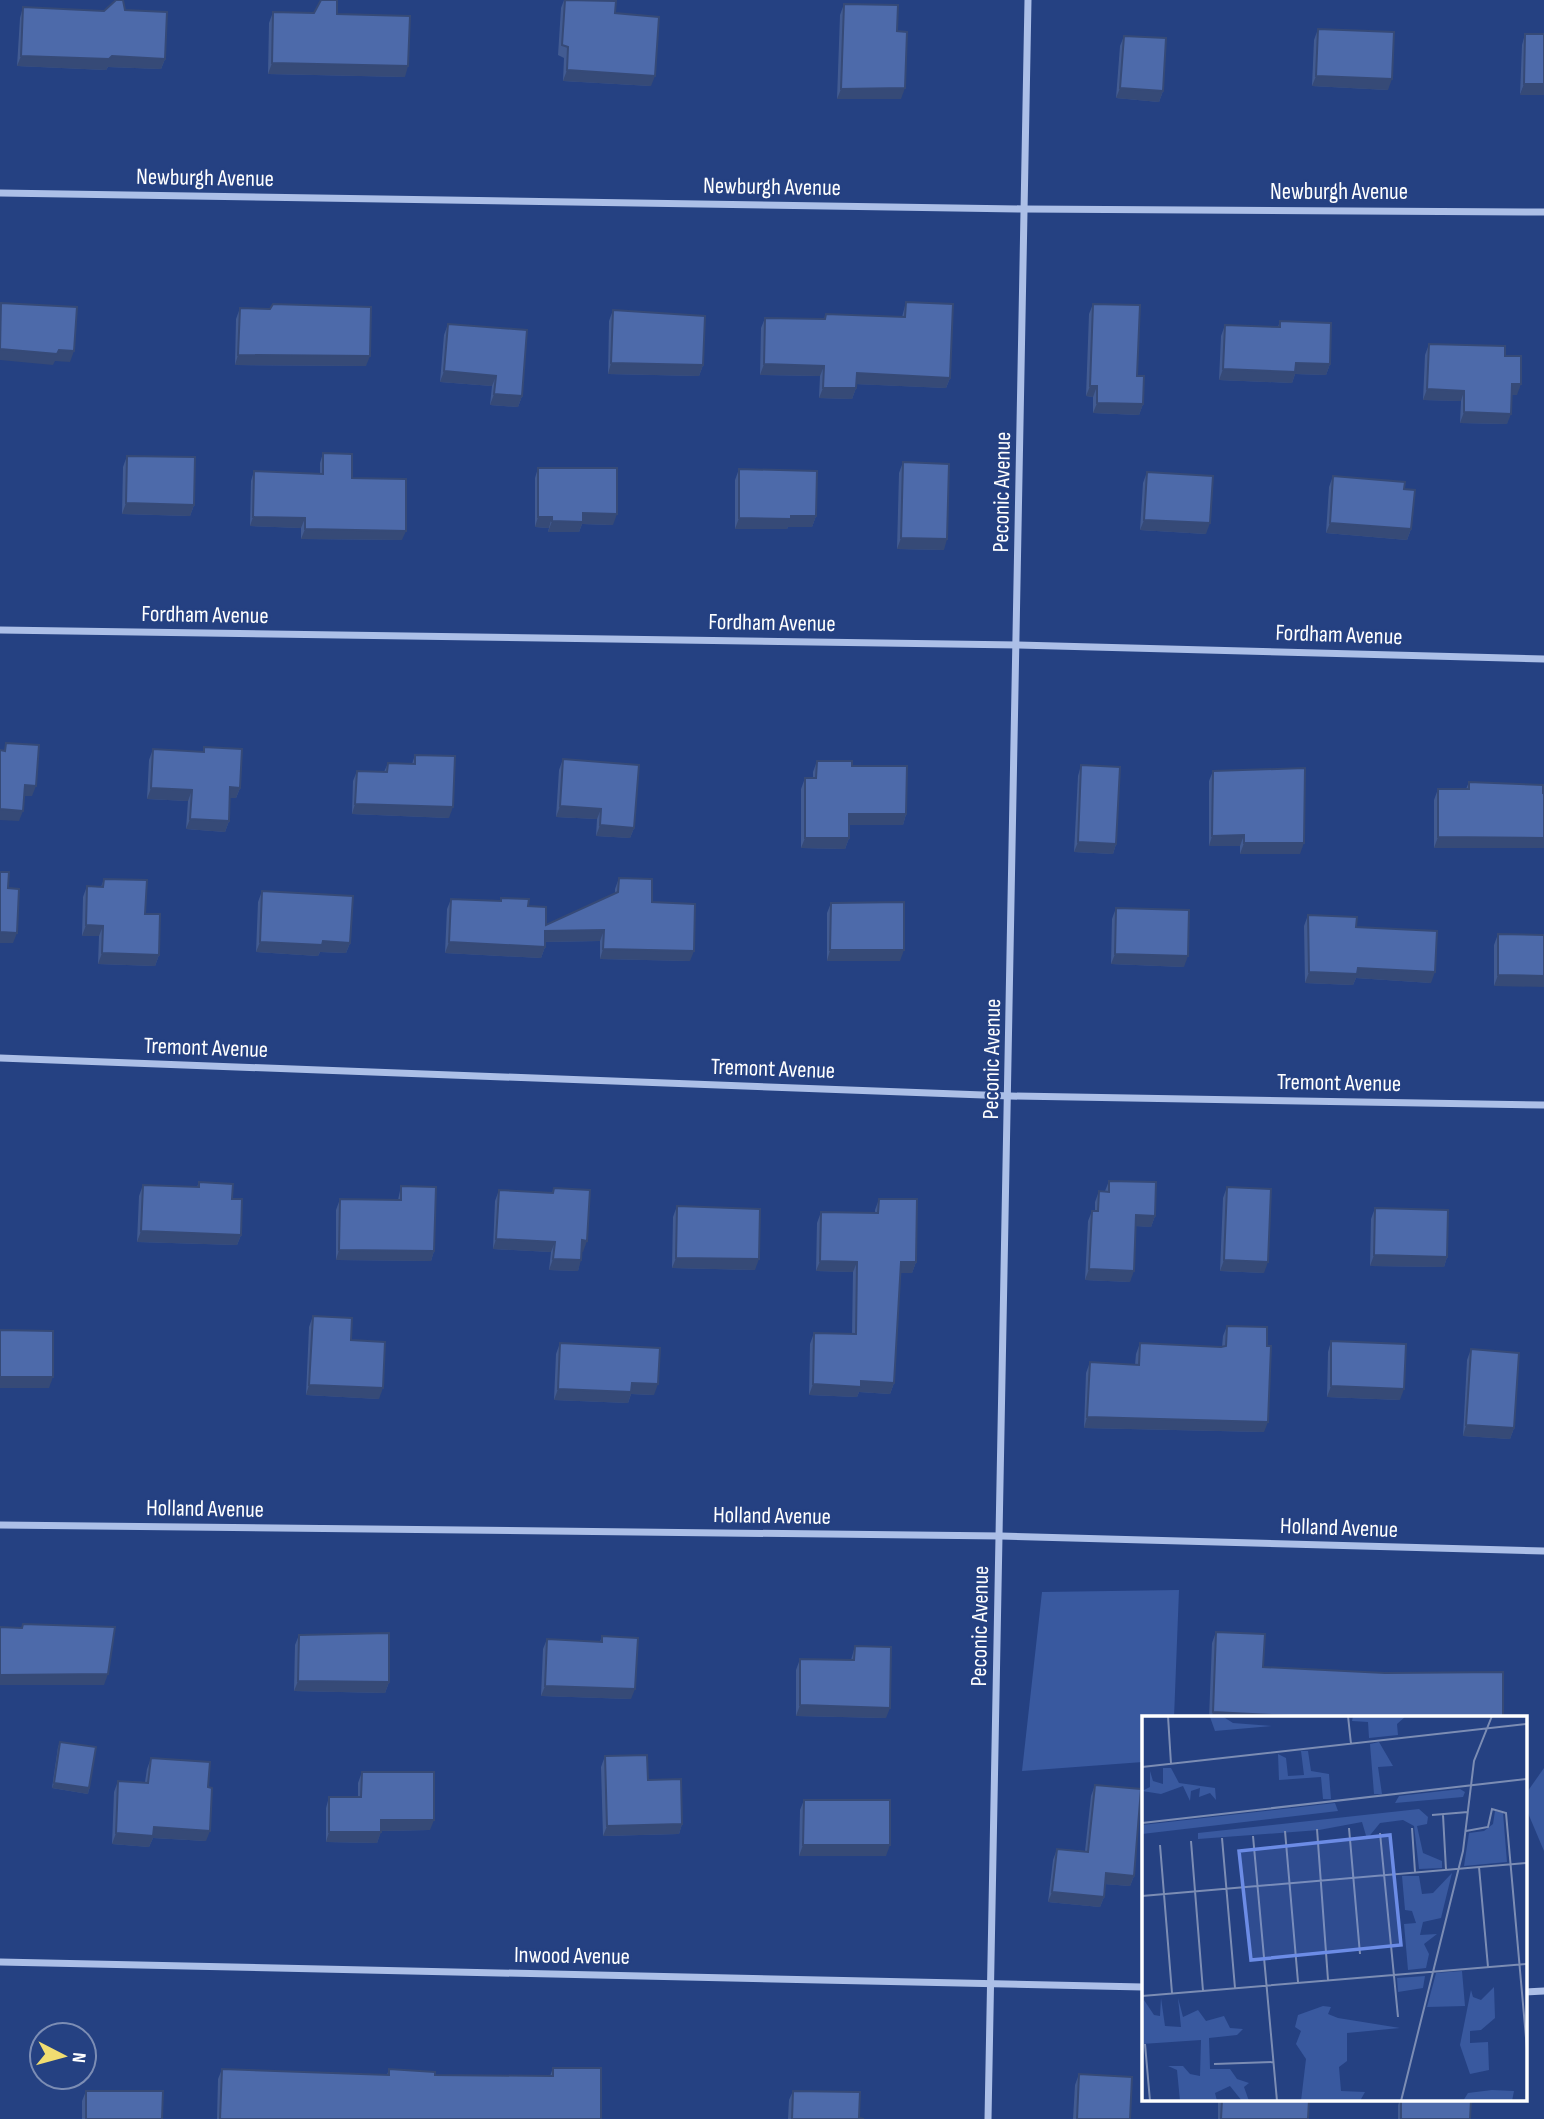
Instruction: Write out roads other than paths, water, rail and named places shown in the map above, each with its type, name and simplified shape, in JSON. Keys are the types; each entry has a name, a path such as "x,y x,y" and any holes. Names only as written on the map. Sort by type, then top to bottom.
{"street":[{"name":"Peconic Avenue","path":"988,2119 1010,1096 1028,0"},
{"name":"Newburgh Avenue","path":"0,193 1024,209 1544,212"},
{"name":"Fordham Avenue","path":"0,630 1018,645 1544,659"},
{"name":"Tremont Avenue","path":"0,1058 1010,1096 1544,1105"},
{"name":"Holland Avenue","path":"0,1525 1001,1536 1544,1551"},
{"name":"Inwood Avenue","path":"0,1962 1142,1987"},
{"path":"1526,1992 1544,1991"}]}
